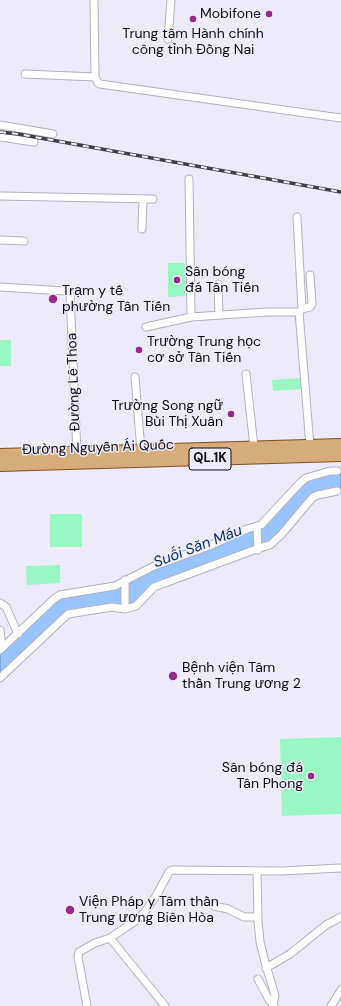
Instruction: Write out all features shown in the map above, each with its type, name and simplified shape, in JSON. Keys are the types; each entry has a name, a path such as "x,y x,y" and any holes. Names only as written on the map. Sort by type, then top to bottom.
{"main road":[{"name":"Đường Nguyễn Ái Quốc","path":"0,465 141,451 341,445"},
{"name":"Đường Nguyễn Ái Quốc","path":"0,454 78,458 341,455"}],"street":[{"path":"94,0 96,77 100,84 341,118"},
{"path":"168,39 171,0"},
{"path":"25,74 96,77"},
{"path":"0,125 54,134"},
{"path":"0,137 34,142"},
{"path":"189,179 191,318"},
{"path":"0,196 153,199"},
{"path":"142,229 143,199"},
{"path":"297,217 301,310 310,446"},
{"path":"0,240 24,241"},
{"path":"146,328 191,318 301,310 310,307 312,304 310,275"},
{"path":"218,284 219,315"},
{"name":"Đường Lê Thoa","path":"0,287 65,291 69,293 71,298 78,458"},
{"path":"246,374 254,447"},
{"path":"134,377 141,451"},
{"path":"1,649 54,599 60,596 109,588 154,566 261,525 306,478 337,471"},
{"path":"0,678 68,614 112,607 126,609 136,606 156,586 270,545 281,535 313,498 318,495 337,491"},
{"path":"257,526 258,550"},
{"path":"125,580 126,609"},
{"path":"0,603 6,606 18,634"},
{"path":"0,630 1,649"},
{"path":"87,1006 78,954 95,943 110,938 134,922 144,913 156,896 169,872 172,870 257,871 341,868"},
{"path":"257,871 260,942 275,996 274,1005"},
{"path":"214,906 228,909 244,917 258,917"},
{"path":"266,968 297,949 326,925 341,917"},
{"path":"110,938 165,1006"},
{"path":"258,979 268,998 274,1005"},
{"path":"331,1006 341,990"}],"green space":[{"name":"Sân bóng đá Tân Tiến","path":"168,263 185,263 185,296 168,297"},
{"path":"0,340 11,340 11,366 0,366"},
{"path":"302,378 303,389 273,391 272,380"},
{"path":"50,514 82,514 82,547 50,547"},
{"path":"60,565 60,583 27,585 26,566"},
{"name":"Sân bóng đá Tân Phong","path":"341,737 341,814 282,816 280,739"}],"water":[{"name":"Suối Săn Máu","path":"331,474 341,474 341,490 337,489 317,493 269,543 154,584 135,603 129,606 71,611 0,675 0,653 61,597 110,590 154,568 248,531 281,507 308,480"}],"railway":[{"path":"0,132 341,192"}],"place":[{"name":"Mobifone","path":"269,14"},
{"name":"Trung tâm Hành chính công tỉnh Đồng Nai","path":"193,19"},
{"name":"Sân bóng đá Tân Tiến","path":"177,280"},
{"name":"Trạm y tế phường Tân Tiến","path":"53,299"},
{"name":"Trường Trung học cơ sở Tân Tiến","path":"139,350"},
{"name":"Trường Song ngữ Bùi Thị Xuân","path":"231,414"},
{"name":"Bệnh viện Tâm thần Trung ương 2","path":"173,676"},
{"name":"Sân bóng đá Tân Phong","path":"311,776"},
{"name":"Viện Pháp y Tâm thần Trung ương Biên Hòa","path":"70,910"}]}
